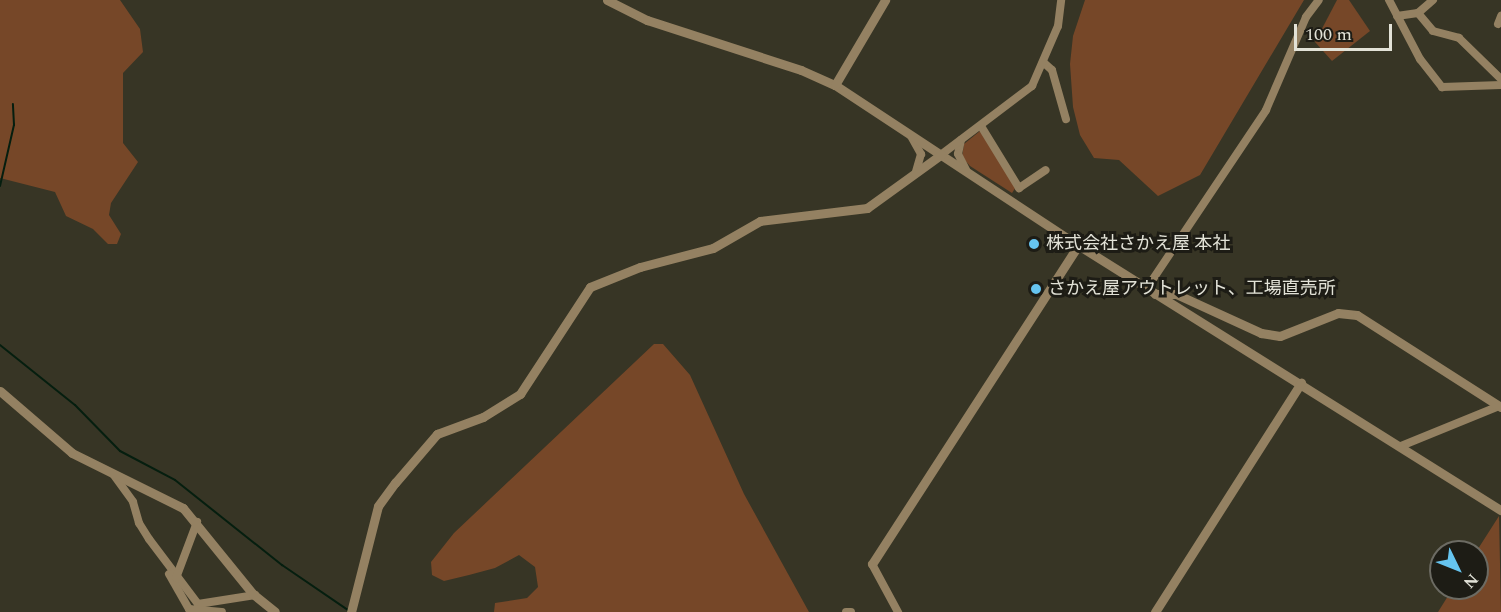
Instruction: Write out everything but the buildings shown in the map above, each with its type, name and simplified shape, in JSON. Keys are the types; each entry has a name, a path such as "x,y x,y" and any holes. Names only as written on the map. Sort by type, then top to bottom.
{"street":[{"path":"607,0 647,20 801,70 835,86 1078,245 1501,510"},
{"path":"835,86 885,0"},
{"path":"351,612 378,506 437,434 483,417 520,394 590,287 640,267 713,248 760,221 867,208 981,126 1032,86 1058,26 1061,0"},
{"path":"1151,291 1266,110 1306,17 1319,0"},
{"path":"1389,0 1420,59 1443,87 1501,86"},
{"path":"1397,16 1418,13 1433,0"},
{"path":"1418,13 1433,31 1459,38 1501,79"},
{"path":"1498,24 1501,16"},
{"path":"1043,62 1052,70 1066,119"},
{"path":"981,126 1019,188 1046,170"},
{"path":"908,132 921,159 909,179"},
{"path":"962,139 958,153 967,171"},
{"path":"898,612 872,564 1078,245"},
{"path":"1151,291 1176,294 1261,333 1280,336 1338,313 1348,312 1500,406"},
{"path":"1155,612 1300,383"},
{"path":"0,391 58,443 174,503 197,522 255,595 274,612"},
{"path":"1401,446 1500,406"},
{"path":"112,472 134,502 139,523 176,578 198,603 255,595"},
{"path":"176,578 197,522"},
{"path":"167,563 169,576 189,609 222,612"},
{"path":"846,612 852,612"}],"shaded area":[{"path":"0,0 120,0 140,29 143,52 123,73 123,143 138,162 111,203 109,215 121,234 117,244 108,244 93,229 66,216 55,192 0,178"},
{"path":"1085,0 1304,0 1200,175 1158,196 1119,160 1094,158 1080,135 1073,107 1070,64 1073,36"},
{"path":"1337,0 1349,0 1370,31 1332,61 1315,42"},
{"path":"980,131 1016,187 1012,193 970,166 962,157 964,144"},
{"path":"654,344 663,344 690,375 744,494 809,612 494,612 495,603 527,598 538,587 535,567 519,555 495,568 444,581 432,575 431,562 454,533"},
{"path":"1499,516 1501,612 1438,612 1446,600 1489,600 1489,540 1484,540"}],"waterway":[{"path":"0,186 14,125 13,104"},
{"path":"0,345 75,405 120,451 175,480 282,565 348,610"}],"place":[{"name":"株式会社さかえ屋 本社","path":"1034,244"},
{"name":"さかえ屋アウトレット、工場直売所","path":"1036,289"}]}
